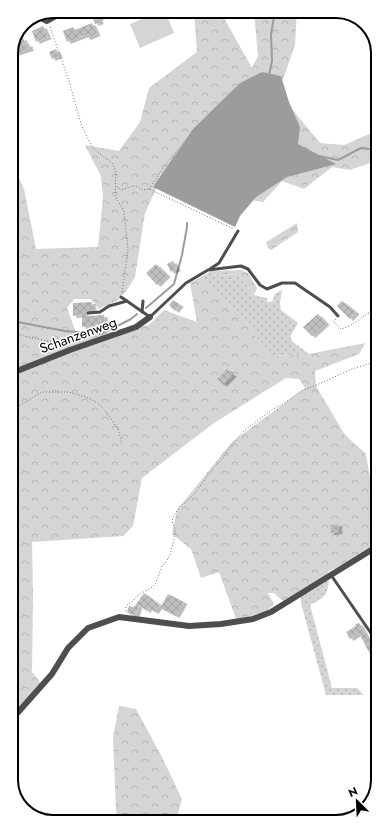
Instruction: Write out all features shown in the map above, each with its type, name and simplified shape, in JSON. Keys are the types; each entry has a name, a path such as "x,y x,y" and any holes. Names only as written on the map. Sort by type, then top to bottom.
{"street":[{"path":"44,19 47,21 52,18"},
{"name":"Schanzenweg","path":"18,371 136,327 150,317"},
{"path":"18,712 52,674 68,648 88,628 119,616 189,626 222,624 253,619 271,612 371,550"}],"lane":[{"path":"122,297 150,317 186,283 219,262 238,231"},
{"path":"208,270 241,266 248,269 260,285 267,289 282,283 295,283 330,307 338,316"},
{"path":"88,313 100,312 109,306 127,301"},
{"path":"142,312 143,301"},
{"path":"331,575 371,632"}],"path":[{"path":"47,21 52,30 69,81 82,127 93,148 113,164 116,173 115,196 124,211 128,250 122,297"},
{"path":"149,189 179,148"},
{"path":"116,186 121,190 132,186 138,187 142,190 149,189 238,231"},
{"path":"338,316 334,322 341,329 371,312"},
{"path":"18,334 77,348"},
{"path":"125,617 126,607 128,604 138,595 154,585 162,566 170,555 175,529 172,521 180,506 195,493 214,467 244,431 300,391 352,369 371,363"},
{"path":"18,406 42,392 69,392 86,397 98,403 106,412 118,429 122,444"}],"green space":[{"path":"144,18 168,18 174,33 140,48 130,24"},
{"path":"195,18 224,18 252,68 258,56 255,18 297,18 295,45 282,82 287,103 320,143 344,145 371,133 371,163 350,170 332,167 304,189 282,181 263,202 251,200 204,118 162,176 145,213 135,277 127,290 118,300 99,309 91,299 74,299 67,308 77,335 101,334 149,325 164,310 197,322 190,283 201,277 244,319 269,356 309,354 365,343 359,354 315,371 316,386 345,435 366,454 371,484 371,548 329,571 327,574 283,601 274,593 268,593 274,604 271,608 262,613 236,619 219,572 201,578 191,549 172,534 177,510 232,442 305,388 299,379 286,378 214,423 142,478 133,526 123,536 32,542 32,672 43,686 18,713 18,175 24,189 36,249 98,247 103,197 101,176 85,145 119,151 140,122 149,88 197,52"},
{"path":"297,223 298,232 271,250 268,248 266,242"},
{"path":"213,270 215,271 212,274 239,275 254,295 267,298 267,302 272,302 275,294 282,290 280,303 281,310 298,323 290,337 293,342 309,354 269,356 244,319 201,277"},
{"path":"240,270 248,273 257,288 254,295 239,275 211,274 215,271"},
{"path":"329,580 324,596 310,605 332,688 357,688 364,695 326,695 301,603 301,597"},
{"path":"119,706 136,709 162,757 182,799 178,815 117,815 113,737"}],"shaded area":[{"path":"262,72 281,76 289,102 300,127 298,144 336,164 287,177 256,197 240,216 235,227 153,187 193,129 240,83"}],"building":[{"path":"93,18 99,18 100,22 95,24"},
{"path":"92,23 97,34 87,38 85,35 67,42 63,31 73,27 75,30"},
{"path":"43,26 48,37 36,42 32,31"},
{"path":"22,38 26,45 29,44 30,49 18,53 19,44"},
{"path":"56,49 59,56 52,59 49,52"},
{"path":"173,261 177,269 171,272 167,264"},
{"path":"156,264 167,275 157,285 146,273"},
{"path":"173,300 180,305 175,311 169,305"},
{"path":"342,301 356,312 350,319 337,306"},
{"path":"92,302 93,310 87,310 85,314 88,316 104,315 105,325 82,327 82,315 73,316 73,303"},
{"path":"318,314 326,323 312,336 303,327"},
{"path":"227,369 233,375 223,385 217,379"},
{"path":"338,524 339,532 331,533 330,525"},
{"path":"144,593 160,605 155,612 149,608 147,611 139,605 136,615 127,613 129,606 134,607"},
{"path":"168,594 184,602 176,616 160,608"},
{"path":"359,623 371,643 370,654 359,633 350,639 346,632 356,626 355,624"}],"waterway":[{"path":"269,75 272,61 271,34 274,18"},
{"path":"319,156 338,160 361,148 371,149"},
{"path":"146,308 174,284 182,255 187,223"},
{"path":"18,322 65,331 101,334 131,319 137,314"}]}
